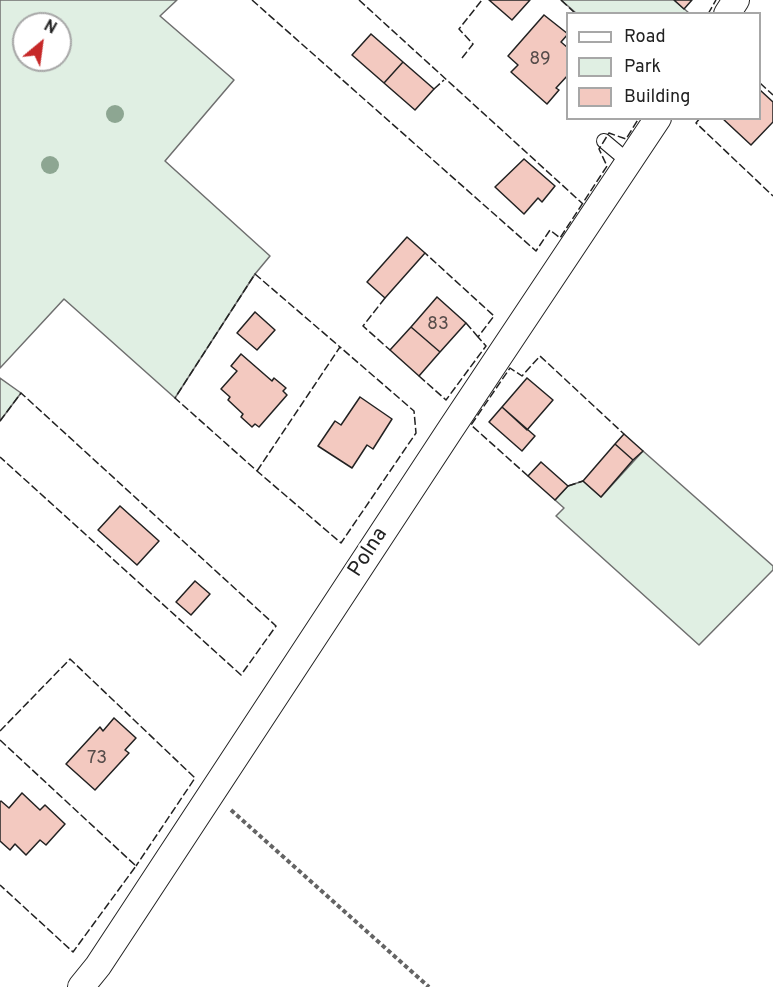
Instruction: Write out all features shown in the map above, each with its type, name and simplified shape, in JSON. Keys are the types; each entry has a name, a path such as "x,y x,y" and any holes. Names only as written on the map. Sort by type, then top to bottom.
{"street":[{"name":"Polna","path":"81,987 98,966 657,120"}],"lane":[{"path":"604,141 629,162"}],"path":[{"path":"211,792 429,987"}],"green space":[{"path":"0,0 177,0 160,16 234,80 165,161 270,256 255,274 175,398 64,299 0,368"},
{"path":"561,0 674,0 688,12 575,12"},
{"path":"0,378 21,393 0,421"},
{"path":"643,451 773,566 773,570 699,645 556,516 564,508 555,500 568,486 583,481 601,497"}],"building":[{"path":"489,0 530,0 512,20"},
{"path":"674,0 692,0 684,9"},
{"path":"544,15 566,32 561,42 566,46 566,77 556,88 559,90 547,104 511,72 518,65 508,56"},
{"path":"371,34 403,62 384,83 352,55"},
{"path":"403,62 434,89 415,110 384,83"},
{"path":"761,91 773,102 773,122 751,145 724,120 761,120"},
{"path":"524,159 555,186 542,202 538,198 524,214 495,187"},
{"path":"407,237 425,253 385,298 367,282"},
{"path":"437,297 466,323 440,352 411,327"},
{"path":"255,312 275,330 257,350 237,333"},
{"path":"411,327 440,352 419,376 390,350"},
{"path":"241,354 272,381 274,378 286,388 283,391 287,395 259,427 255,424 252,427 241,417 243,414 228,400 230,397 221,389 237,371 231,366"},
{"path":"527,378 553,400 527,430 502,407"},
{"path":"360,397 392,419 373,449 367,445 352,468 318,446 335,421 341,425"},
{"path":"502,407 535,436 522,451 489,422"},
{"path":"624,434 643,451 633,460 615,444"},
{"path":"615,444 633,460 601,497 583,481"},
{"path":"541,462 568,486 555,500 528,476"},
{"path":"120,506 159,541 137,565 98,530"},
{"path":"195,581 210,594 191,615 176,602"},
{"path":"114,718 136,738 125,750 129,753 95,790 66,764 100,727 103,731"},
{"path":"22,793 40,810 45,805 65,824 46,845 40,840 26,855 15,844 10,850 0,841 0,802 9,808"}],"fence":[{"path":"252,0 536,251 550,230 560,238 607,166 599,149 609,133 626,139 638,120"},
{"path":"359,0 583,204"},
{"path":"462,58 473,44 459,29 482,0"},
{"path":"561,0 574,12"},
{"path":"709,12 716,0"},
{"path":"434,89 444,80"},
{"path":"761,84 773,95"},
{"path":"698,120 696,123 773,196"},
{"path":"419,376 446,400 486,346 478,337 494,316 425,253"},
{"path":"257,471 340,347 414,411 416,433 341,543 257,471 175,398 255,274 340,347"},
{"path":"385,298 363,326 390,350"},
{"path":"466,323 478,337"},
{"path":"528,476 471,425 510,368 522,376 540,356 624,434"},
{"path":"0,421 21,393 276,626 241,675 0,457"},
{"path":"568,486 583,481"},
{"path":"0,731 70,659 195,778 136,866"},
{"path":"0,740 136,866 73,952 0,885"}]}
